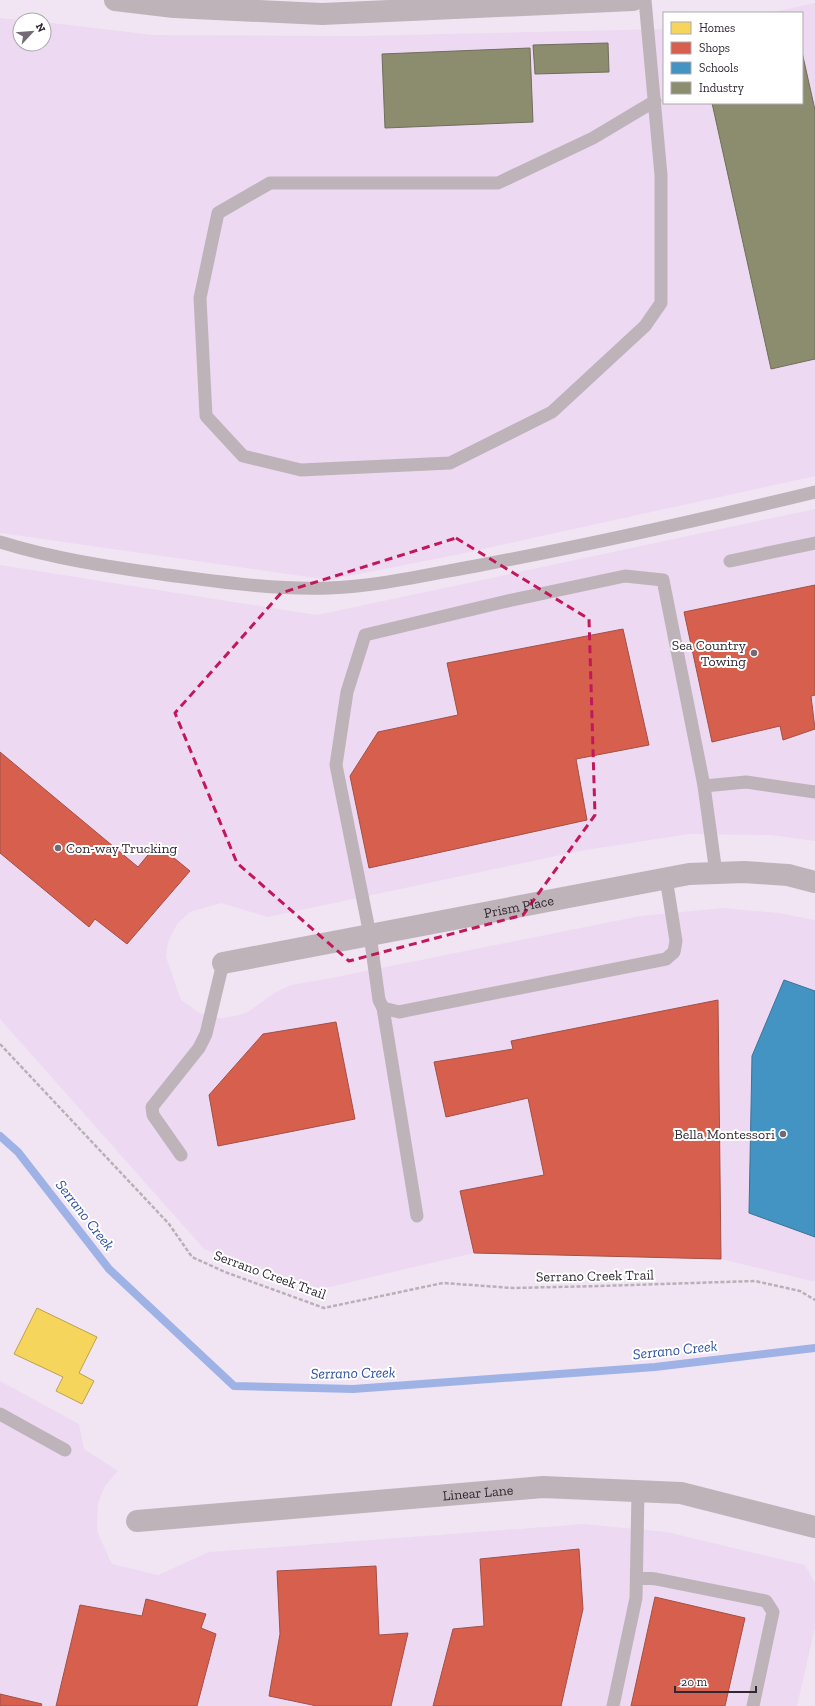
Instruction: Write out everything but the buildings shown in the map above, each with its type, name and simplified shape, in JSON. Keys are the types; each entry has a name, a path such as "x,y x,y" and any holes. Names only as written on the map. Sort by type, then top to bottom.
{"street":[{"path":"115,0 174,7 322,14 633,0"},
{"name":"Prism Place","path":"224,963 689,874 744,872 788,875 815,882"},
{"name":"Linear Lane","path":"137,1521 543,1487 681,1493 815,1527"}],"lane":[{"path":"645,0 655,101 661,175 661,303 645,326 552,412 450,463 301,470 243,456 206,416 200,298 218,213 270,183 498,183 593,138 655,101"},
{"path":"0,542 30,552 109,566 233,584 281,588 328,588 357,586 566,549 815,492"},
{"path":"730,561 815,543"},
{"path":"417,1216 383,1008 379,1000 370,935 336,765 347,692 365,635 503,602 625,576 663,580 704,786 716,873"},
{"path":"704,786 746,782 815,792"},
{"path":"383,1008 399,1012 666,959 674,952 676,941 666,878"},
{"path":"182,1155 152,1115 152,1107 198,1048 206,1034 224,963"},
{"path":"0,1414 65,1450"},
{"path":"613,1706 636,1598 638,1491"},
{"path":"637,1577 656,1579 766,1601 773,1612 753,1706"}],"path":[{"name":"Serrano Creek Trail","path":"0,1044 169,1224 192,1257 225,1272 324,1308 443,1283 513,1288 755,1280 800,1291 815,1300"}],"highlighted area":[{"path":"456,538 589,619 595,815 523,915 349,961 237,863 175,713 281,593"}],"shaded area":[{"path":"815,3 815,476 465,553 329,580 0,533 0,18 12,19 12,52 52,52 52,23 154,35 355,36 663,29 663,104 803,104 803,12 774,12"},
{"path":"815,509 815,841 771,835 689,834 580,851 268,917 221,903 190,912 177,924 168,942 166,957 181,1000 200,1013 212,1018 223,1018 248,1012 276,992 291,985 640,916 723,908 779,913 815,920 815,1282 721,1259 474,1253 321,1289 204,1249 0,1019 0,565 317,615"},
{"path":"0,1381 79,1424 84,1449 118,1471 105,1486 98,1503 97,1531 112,1564 158,1575 209,1552 584,1524 667,1532 805,1565 815,1583 815,1628 797,1706 0,1706"}],"waterway":[{"name":"Serrano Creek","path":"0,1136 18,1152 109,1269 234,1386 353,1389 655,1367 815,1348"}],"place":[{"name":"Sea Country Towing","path":"754,653"},
{"name":"Con-way Trucking","path":"58,848"},
{"name":"Bella Montessori","path":"783,1134"}]}
